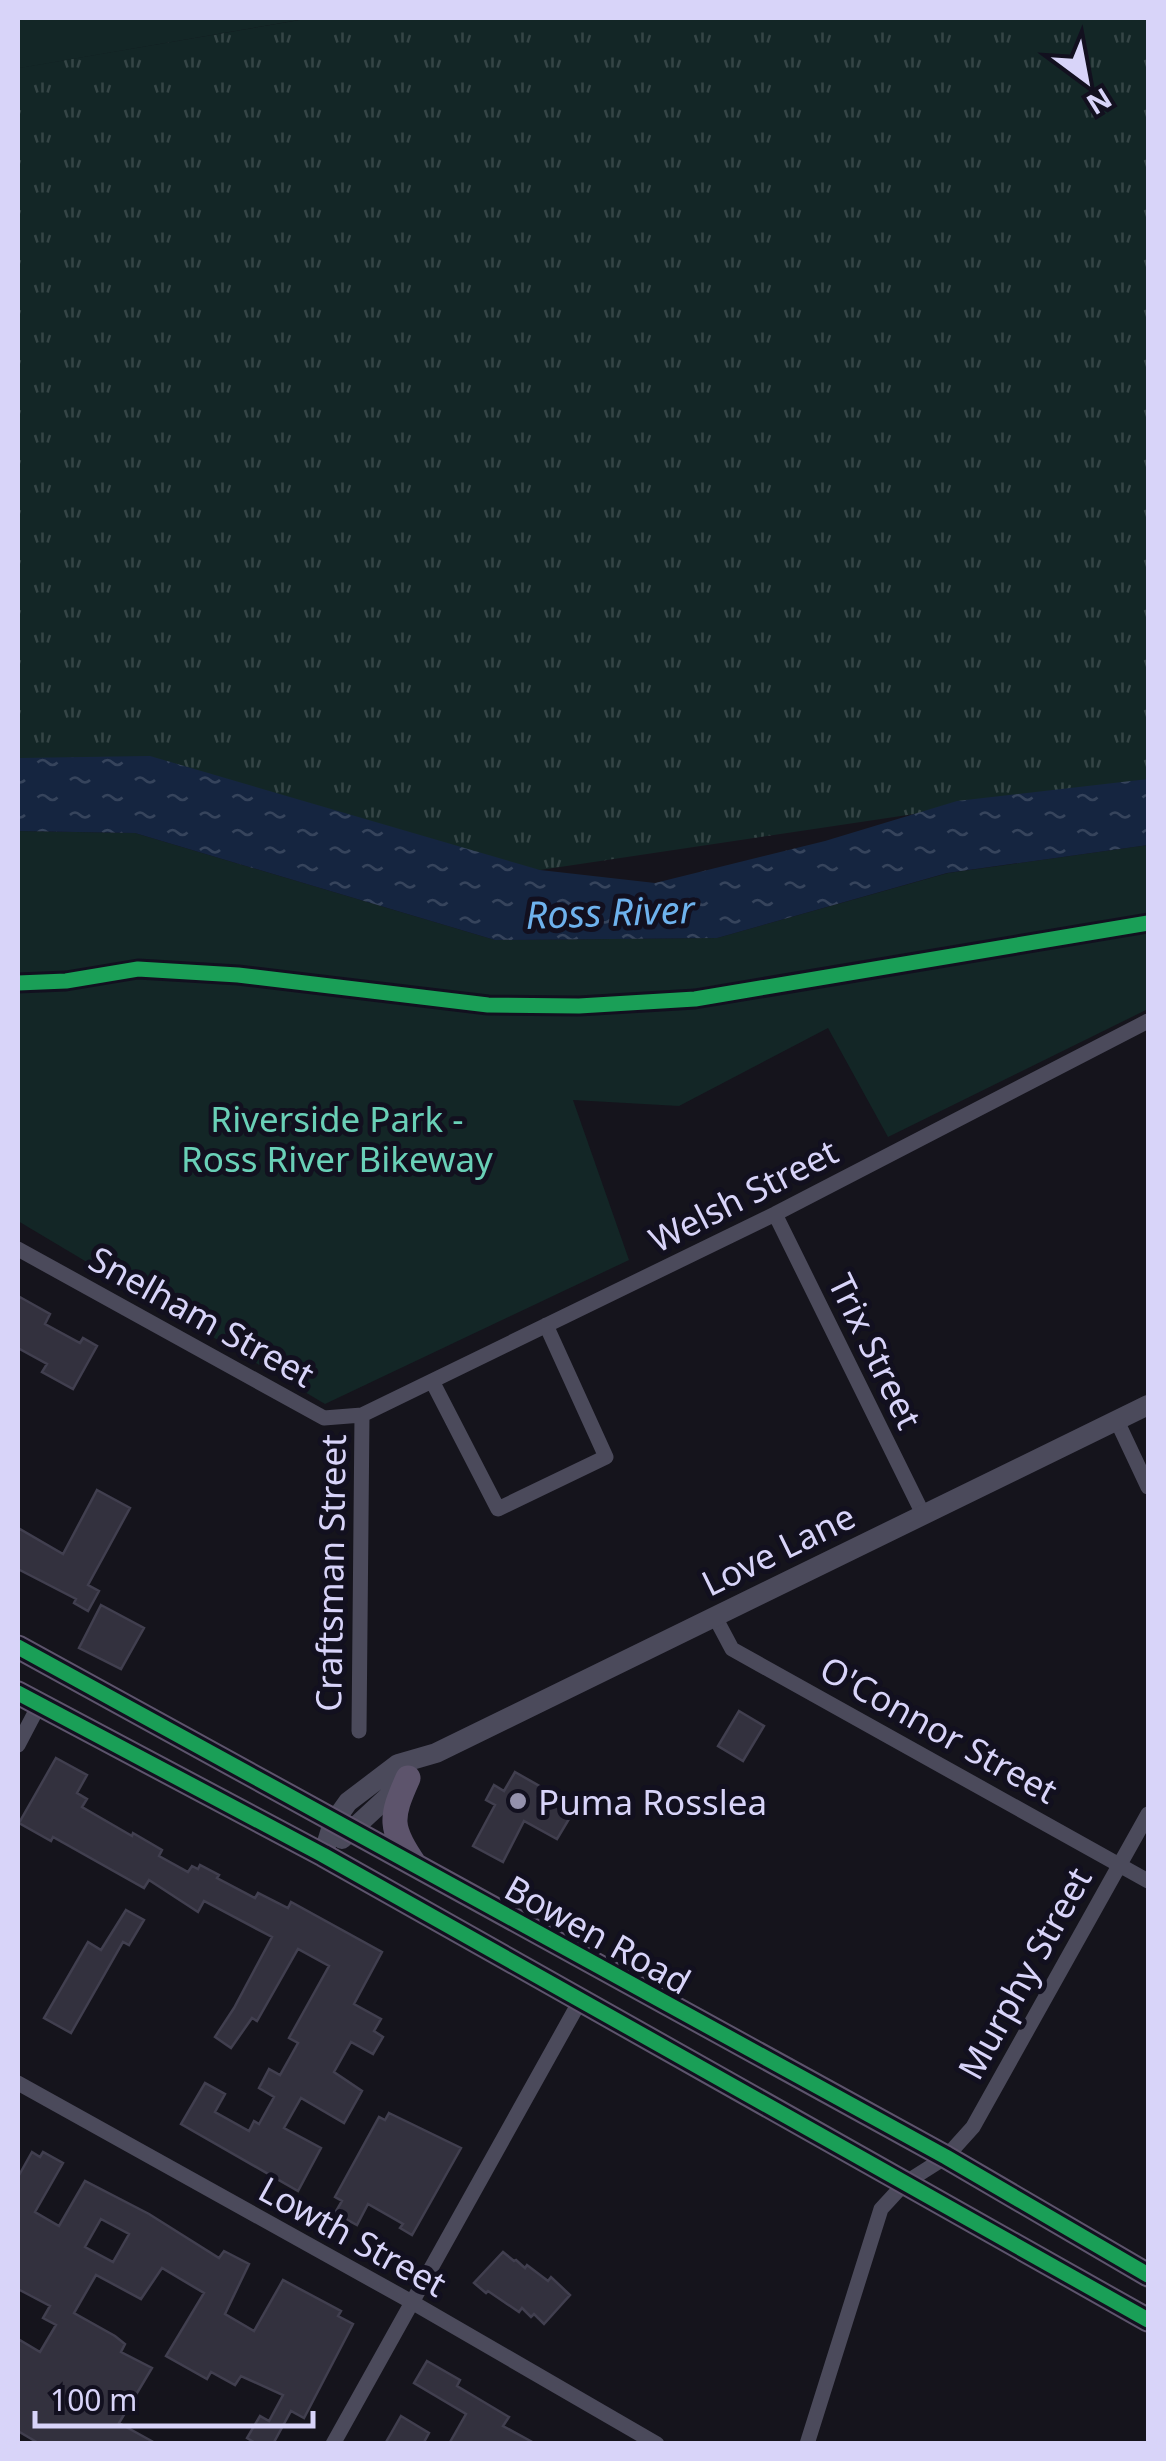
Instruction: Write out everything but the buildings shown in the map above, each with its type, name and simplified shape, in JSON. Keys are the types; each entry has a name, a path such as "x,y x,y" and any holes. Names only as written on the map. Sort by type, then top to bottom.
{"main road":[{"name":"Bowen Road","path":"18,1647 946,2157 1148,2276"},
{"name":"Bowen Road","path":"28,1699 323,1855 1148,2320"},
{"path":"408,1778 397,1804 394,1826 419,1870"}],"street":[{"name":"Welsh Street","path":"362,1415 775,1214 1148,1021"},
{"name":"Trix Street","path":"775,1214 923,1514"},
{"name":"Snelham Street","path":"18,1249 324,1418 362,1415"},
{"path":"432,1381 498,1508 588,1466 606,1457 546,1326"},
{"name":"Love Lane","path":"342,1827 348,1802 398,1764 436,1753 1148,1405"},
{"name":"Craftsman Street","path":"358,1731 362,1415"},
{"path":"1116,1420 1148,1487"},
{"name":"O'Connor Street","path":"716,1617 732,1648 1148,1880"},
{"path":"18,1746 28,1699"},
{"name":"Love Lane","path":"323,1855 342,1827 436,1753"},
{"name":"Murphy Street","path":"905,2183 946,2157 972,2127 1148,1814"},
{"path":"332,2444 580,2002"},
{"name":"Lowth Street","path":"18,2084 410,2301 656,2444"},
{"path":"807,2444 881,2209 905,2183"}],"green space":[{"path":"18,18 311,18 20,68"},
{"path":"311,18 1148,18 1148,779 540,870 18,768 18,68"},
{"name":"Riverside Park - Ross River Bikeway","path":"18,831 135,833 495,940 717,938 948,873 1148,845 1148,1009 888,1137 828,1028 679,1106 573,1100 629,1260 325,1404 18,1221"}],"water":[{"name":"Ross River","path":"150,756 540,870 655,883 825,841 957,801 1148,779 1148,845 947,873 717,938 495,940 135,833 18,831 18,758"}],"cycle path":[{"path":"18,983 66,981 138,969 238,975 488,1005 579,1006 695,999 1148,923"},
{"path":"18,1647 946,2157 1148,2275"},
{"path":"18,1693 323,1855 1148,2320"}],"place":[{"name":"Puma Rosslea","path":"518,1801"}]}
